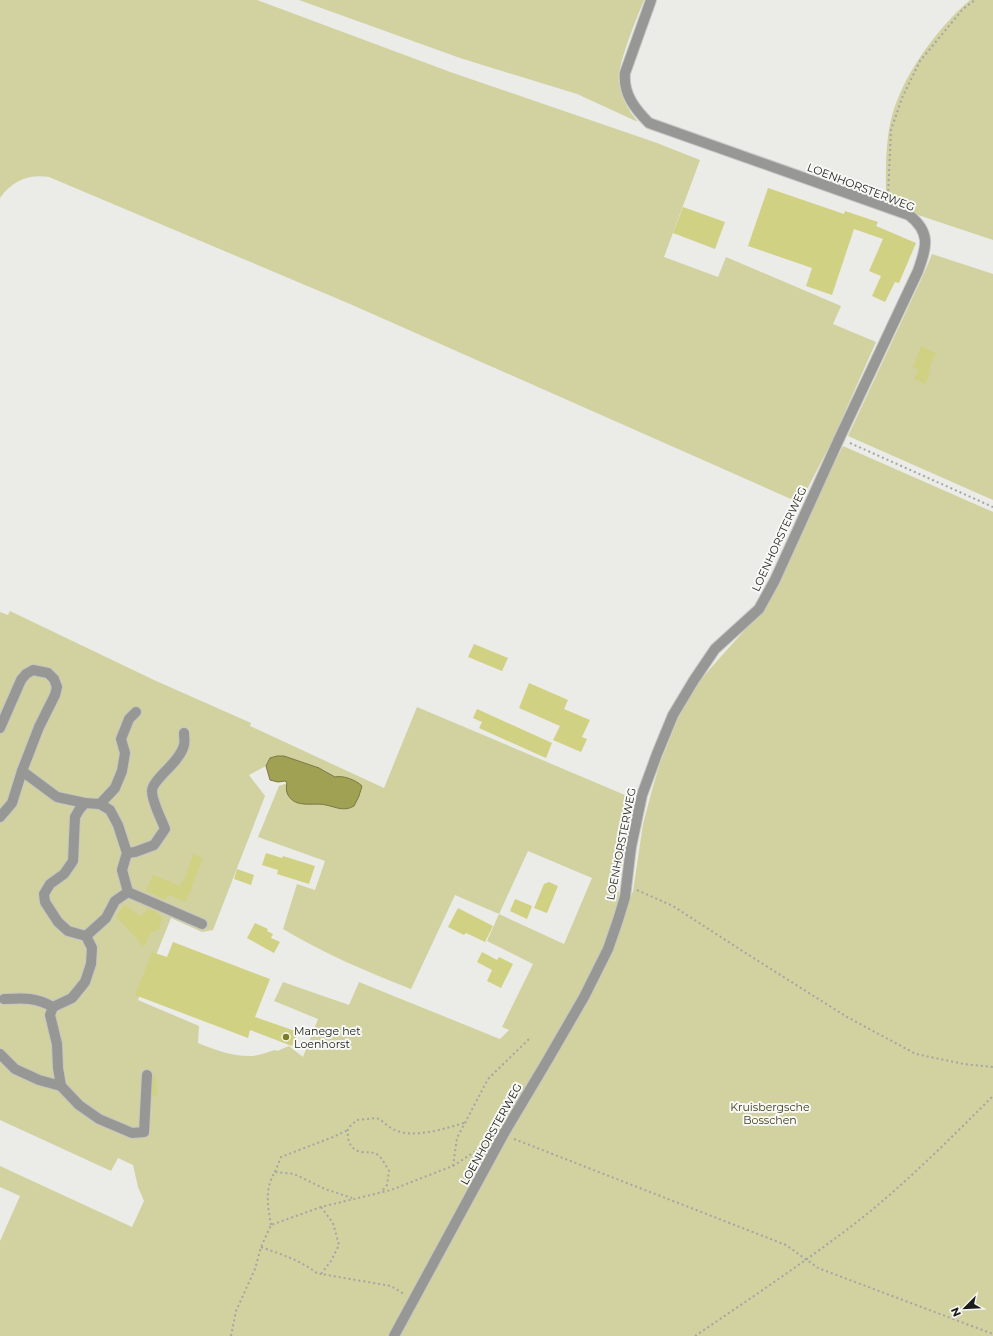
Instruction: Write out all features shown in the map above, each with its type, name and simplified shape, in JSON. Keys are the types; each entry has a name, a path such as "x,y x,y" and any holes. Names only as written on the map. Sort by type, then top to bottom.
{"street":[{"name":"LOENHORSTERWEG","path":"394,1336 503,1135 584,997 608,949 618,920 627,885 631,847 642,795 656,754 673,715 694,680 716,649 759,609 775,580 839,438 918,271 926,250 924,234 910,215 649,123 633,105 624,82 625,73 651,0"},
{"path":"0,728 21,680 26,674 33,670 48,673 54,679 57,687 55,695 22,771 12,803 0,817"},
{"path":"100,804 115,788 122,771 125,753 121,739 129,719 136,712"},
{"path":"127,853 135,852 154,845 165,829 156,806 152,790 157,779 177,760 184,745 184,733"},
{"path":"22,771 57,797 85,803 100,804 110,810 118,825 127,853 122,870 128,892"},
{"path":"61,1086 58,1068 57,1044 50,1015 53,1007 72,998 85,982 91,964 92,948 86,936 68,931 58,922 44,902 44,894 50,884 64,874 73,861 75,818 85,803"},
{"path":"86,936 106,918 115,901 128,892"},
{"path":"128,892 202,924"},
{"path":"1,999 23,998 42,1000 53,1007"},
{"path":"0,1054 15,1069 39,1080 61,1086 79,1105 99,1119 132,1133 144,1132 147,1075"}],"path":[{"path":"887,208 892,130 902,98 920,61 964,9 975,0"},
{"path":"839,438 993,507"},
{"path":"627,885 673,906 847,1017 916,1054 964,1064 993,1067"},
{"path":"454,1166 458,1138 488,1079 530,1038"},
{"path":"696,1336 807,1260 863,1217 942,1147 993,1096"},
{"path":"383,1191 387,1185 389,1171 378,1156 370,1152 362,1152 352,1147 347,1138 348,1128 357,1120 377,1118 392,1129 410,1133 437,1130 467,1122"},
{"path":"231,1336 236,1311 255,1269 261,1247 272,1225 267,1199 268,1186 281,1157 348,1130"},
{"path":"272,1225 321,1207 391,1190 454,1166 503,1135 786,1245 818,1268 993,1334"},
{"path":"275,1172 294,1174 325,1189 353,1199"},
{"path":"321,1207 333,1223 340,1245 331,1261 321,1274"},
{"path":"261,1247 306,1264 318,1274 391,1286 414,1299"}],"green space":[{"path":"0,0 257,0 453,73 657,143 700,160 664,257 718,277 726,257 841,306 833,324 876,342 832,441 800,503 350,304 49,177 41,176 21,180 10,187 0,198"},
{"path":"299,0 644,0 624,54 619,76 620,89 624,99 638,122 577,94 460,58"},
{"path":"970,0 993,0 993,240 918,215 906,208 886,200 888,133 895,107 902,90 910,73 932,40 944,25"},
{"path":"932,254 993,274 993,500 848,436"},
{"name":"Kruisbergsche Bosschen","path":"843,446 993,512 993,1336 0,1336 0,1241 20,1196 0,1187 0,1166 132,1227 144,1201 138,1187 133,1165 118,1158 111,1171 0,1120 0,612 8,615 10,611 154,680 251,723 250,726 384,788 417,707 632,798 618,889 620,899 613,918 617,928 619,928 633,891 643,824 652,790 659,766 680,713 701,679 758,615 774,591 824,483","holes":["284,756 324,770 335,778 342,777 349,779 361,786 359,794 350,808 343,809 323,805 306,804 287,783 279,786 258,837 325,861 315,890 297,884 283,929 346,962 411,989 455,895 499,914 487,941 533,964 502,1027 509,1030 500,1039 359,982 349,1005 283,982 274,1001 318,1019 303,1057 289,1046 277,1051 275,1050 256,1056 246,1056 232,1054 198,1043 199,1026 138,1000 171,918 202,932 213,930 265,796 249,775 266,766 270,758","528,851 592,878 564,944 499,914"]}],"shaded area":[{"path":"284,756 319,768 335,777 345,777 356,782 362,786 354,806 343,809 321,804 300,804 291,799 286,789 287,783 285,781 278,782 270,780 266,766 270,758"}],"building":[{"path":"768,188 844,214 845,211 878,222 876,226 916,243 899,283 895,282 885,302 872,296 881,276 869,271 883,239 854,229 832,295 806,286 812,268 748,246"},
{"path":"683,207 725,222 715,249 673,233"},
{"path":"921,346 936,353 929,369 931,370 925,384 914,379 918,370 913,367"},
{"path":"474,644 508,658 502,671 468,657"},
{"path":"529,683 568,700 564,709 590,720 582,737 587,739 581,752 553,740 560,726 519,708"},
{"path":"477,709 552,743 546,758 479,728 482,722 473,718"},
{"path":"266,853 282,858 283,856 315,866 309,884 277,874 278,870 262,865"},
{"path":"193,854 203,858 186,902 168,895 165,900 146,891 153,875 180,886 182,881 184,881"},
{"path":"237,869 254,875 251,885 234,879"},
{"path":"549,882 558,886 547,913 534,908 544,884"},
{"path":"515,899 532,906 527,919 510,911"},
{"path":"125,905 140,916 149,908 156,911 162,917 160,928 155,932 151,932 144,947 116,916"},
{"path":"458,908 493,926 485,942 466,933 464,935 448,927"},
{"path":"255,923 268,929 267,931 273,934 271,938 280,942 274,953 247,938"},
{"path":"173,942 270,979 255,1017 298,1032 292,1046 250,1030 248,1038 135,995 152,952 167,957"},
{"path":"482,952 497,960 499,957 513,964 501,988 487,981 492,970 477,962"},
{"path":"155,1074 158,1095 152,1096 153,1076"}],"place":[{"name":"Manege het Loenhorst","path":"286,1037"}]}
